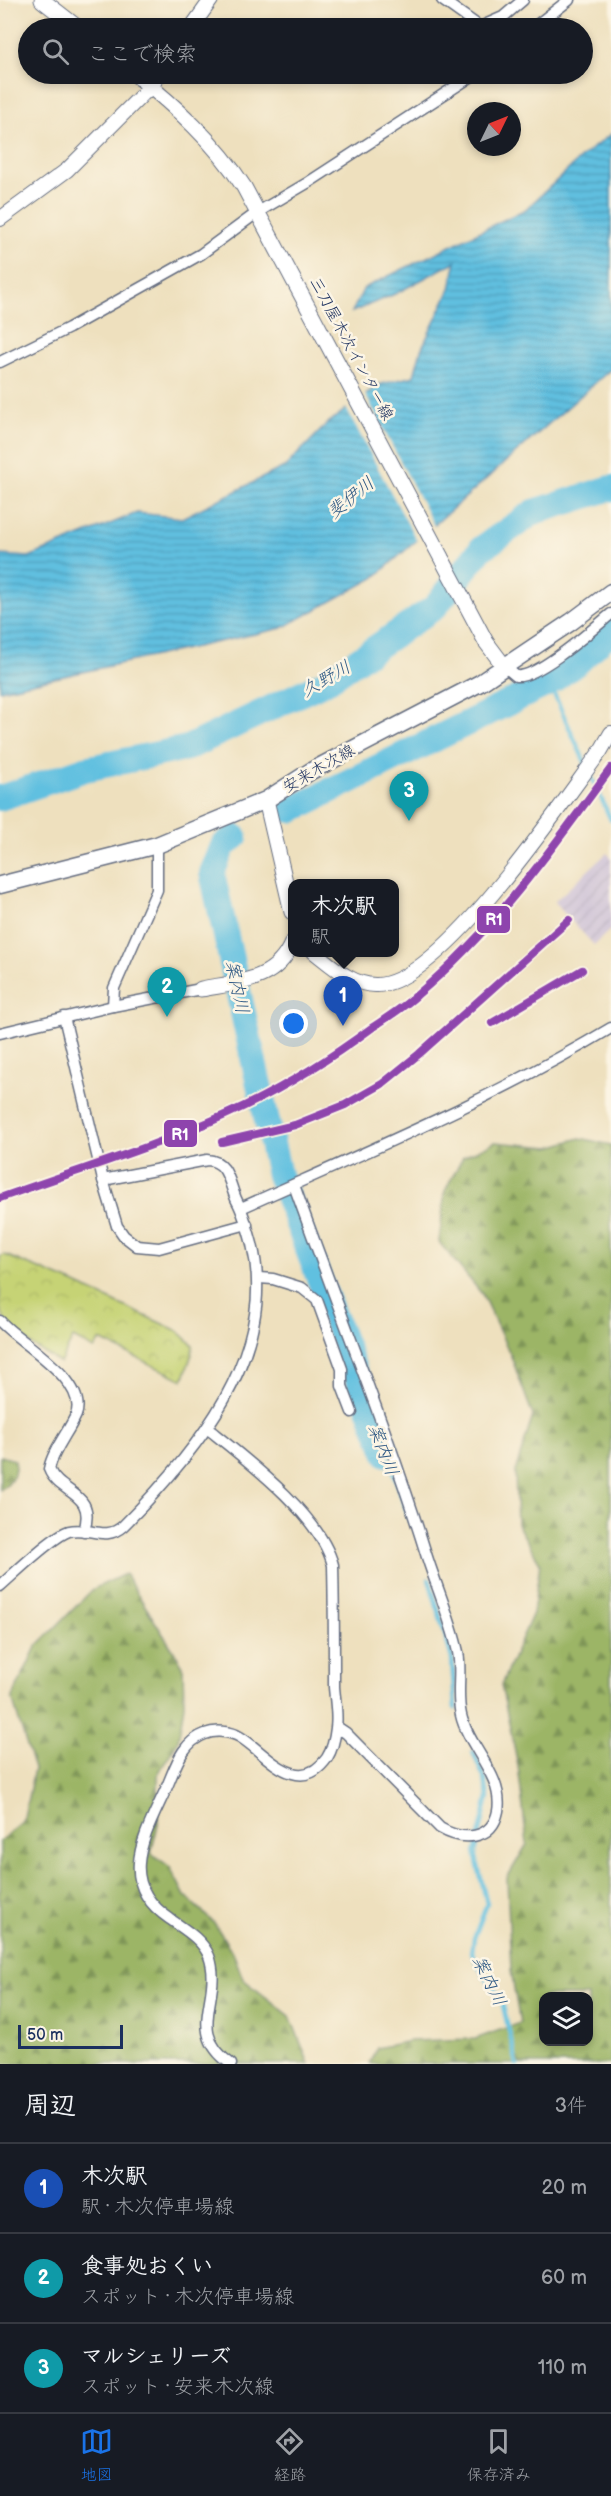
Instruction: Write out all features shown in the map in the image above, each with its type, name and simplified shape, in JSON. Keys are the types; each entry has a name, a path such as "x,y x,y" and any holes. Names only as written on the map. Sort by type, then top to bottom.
{"main road":[{"path":"42,0 65,18"},
{"name":"三刀屋木次インター線","path":"159,84 229,164 258,212 486,642 504,666"},
{"name":"安来木次線","path":"0,885 157,845 266,800 311,771 480,683 571,622 611,592"},
{"path":"266,800 288,895"},
{"path":"201,989 231,984 270,972 286,959 288,954"}],"street":[{"path":"198,18 211,0"},
{"path":"442,0 467,18"},
{"path":"499,18 524,0"},
{"path":"546,18 569,0"},
{"path":"0,219 68,170 151,84"},
{"path":"0,362 69,328 201,254 258,212 309,182 460,84"},
{"path":"504,666 516,676 530,674 567,649 611,614"},
{"path":"321,957 352,980 374,986 396,981 422,964 446,945 513,869 611,734"},
{"path":"113,1006 114,988 157,890 157,845"},
{"path":"0,1033 113,1006 201,989"},
{"path":"64,1017 104,1180 117,1226 124,1236 137,1246 159,1248 247,1224"},
{"path":"241,1208 439,1121 559,1059 611,1028"},
{"path":"0,1586 68,1532 84,1531 105,1534 117,1531 190,1452 207,1428 241,1364 253,1321 259,1278 247,1224 226,1171 214,1160 104,1180"},
{"path":"292,1185 328,1305 342,1369 342,1386 352,1412"},
{"path":"259,1278 273,1279 302,1288 328,1305 401,1474 458,1653 461,1717 497,1792 498,1811 487,1831 470,1837 455,1835 441,1828 346,1733 337,1727"},
{"path":"0,1321 12,1335 49,1359 63,1375 77,1401 77,1412 49,1470 60,1485 78,1495 86,1512 87,1522 84,1531"},
{"path":"207,1428 268,1477 319,1535 330,1553 333,1564 337,1727 326,1758 315,1769 302,1774 284,1771 239,1736 228,1732 206,1733 194,1739 182,1752 138,1856 138,1875 143,1890 154,1907 187,1930 203,1945 208,1955 211,1966 211,1986 206,2026 214,2049 231,2064"}],"shaded area":[{"path":"607,853 611,858 611,929 594,945 554,902"}],"green space":[{"path":"580,1138 611,1145 611,2064 369,2064 377,2048 410,2041 475,2039 520,2023 511,1971 507,1878 527,1844 518,1765 501,1685 533,1613 540,1563 517,1524 515,1472 533,1416 511,1356 482,1294 439,1242 445,1191 463,1157 495,1142 550,1147"},
{"path":"5,1255 71,1282 178,1331 193,1345 183,1380 100,1340 94,1349 73,1338 60,1363 24,1340 8,1325 0,1308 0,1256"},
{"path":"0,1456 15,1460 15,1470 8,1484 0,1490"},
{"path":"125,1574 183,1666 184,1705 178,1741 158,1774 158,1824 151,1853 170,1867 185,1896 215,1924 234,1955 243,1979 290,2016 309,2064 0,2064 0,1841 23,1822 34,1769 12,1698 36,1647 93,1589"}],"water":[{"name":"斐伊川","path":"611,134 611,369 374,578 282,628 0,690 0,555 29,557 137,513 182,518 286,466 328,423 378,385 414,376 421,350 450,289 456,261 397,293 352,312 364,288 526,209 585,154"}],"pier":[{"path":"364,392 435,528 418,543 345,406"}],"waterway":[{"name":"久野川","path":"0,798 85,769 187,748 327,681 435,607 481,549 534,512 611,488"},
{"name":"案内川","path":"291,810 549,683 577,663 611,631"},
{"path":"549,683 611,820"},
{"name":"案内川","path":"235,837 223,846 212,873 279,1175 387,1454"},
{"name":"案内川","path":"387,1454 410,1520"},
{"name":"案内川","path":"429,1579 452,1659 455,1708"},
{"name":"案内川","path":"473,1752 485,1780 488,1797 475,1853 487,1904 474,1938 472,1952 478,1966 502,2002 517,2064"}],"transit line":[{"name":"R1","path":"0,1198 170,1138 245,1106 320,1064 396,1012 445,970 497,916 521,888 611,768"},
{"name":"R1","path":"222,1142 295,1125 345,1105 382,1084 419,1054 569,920"},
{"name":"R1","path":"492,1023 582,970"}],"place":[{"name":"マルシェリーズ","path":"409,821"},
{"name":"食事処おくい","path":"167,1017"},
{"name":"木次駅","path":"343,1026"}]}
